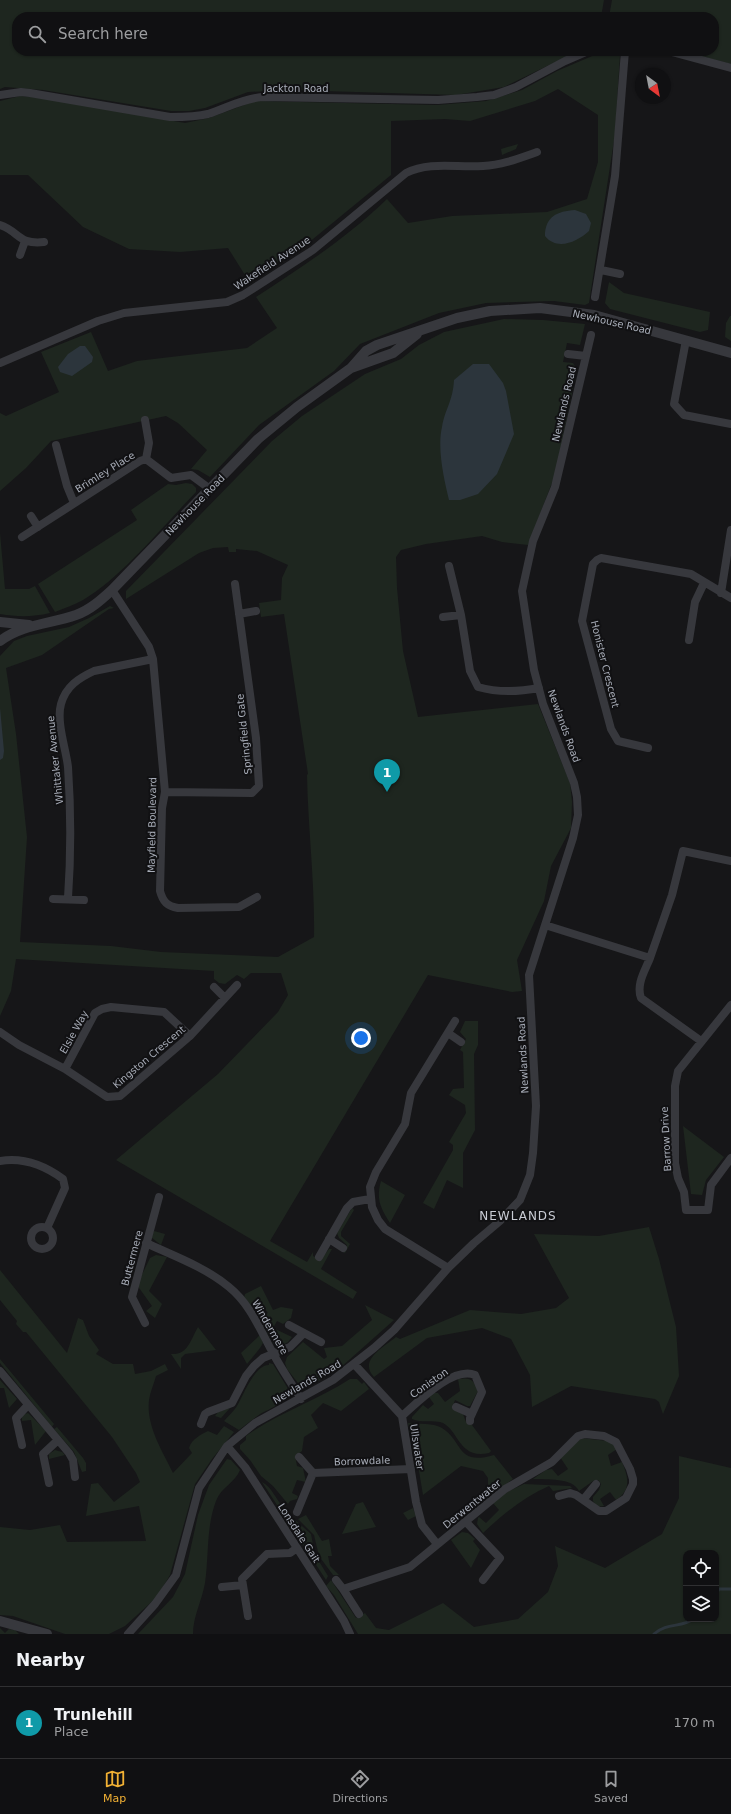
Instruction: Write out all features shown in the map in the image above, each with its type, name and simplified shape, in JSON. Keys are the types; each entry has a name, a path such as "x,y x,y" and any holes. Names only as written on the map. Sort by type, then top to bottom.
{"street":[{"name":"Jackton Road","path":"0,95 21,92 30,93 170,117 208,114 246,98 458,99 494,95 516,87 576,56"},
{"path":"595,297 601,270 614,176 625,56"},
{"path":"687,56 731,68"},
{"name":"Wakefield Avenue","path":"0,363 98,321 124,313 227,302 243,295 313,250 406,173 417,167 482,166 496,164 538,152"},
{"path":"0,225 25,241 33,244 44,242"},
{"path":"20,255 25,241"},
{"path":"601,270 620,274"},
{"name":"Newhouse Road","path":"351,368 362,354 370,348 457,318 490,312 540,308 594,315 731,353"},
{"name":"Newhouse Road","path":"0,641 9,634 31,625 78,614 97,603 112,590 258,439 297,406 351,368 393,353 422,330"},
{"name":"Newlands Road","path":"123,1634 129,1631 155,1604 176,1575 199,1488 227,1446 255,1423 301,1399 333,1380 354,1365 394,1330 448,1268 516,1205 526,1188 530,1175 533,1153 536,1106 529,975 573,838 578,815 574,783 543,704 534,670 522,591 533,541 555,488 591,335"},
{"path":"686,340 674,404 684,416 731,424"},
{"path":"568,354 586,356"},
{"name":"Brimley Place","path":"145,420 149,443 146,459"},
{"name":"Brimley Place","path":"56,445 67,486 74,503"},
{"name":"Brimley Place","path":"146,459 171,478 191,475 210,489"},
{"name":"Brimley Place","path":"22,537 140,461 146,459"},
{"path":"31,516 38,527"},
{"path":"721,593 731,530"},
{"name":"Honister Crescent","path":"648,748 618,741 611,729 582,622 591,571 597,560 601,558 691,574 731,598"},
{"path":"449,566 470,671 478,687 492,691 514,692 539,688"},
{"path":"689,640 695,602 704,583"},
{"name":"Springfield Gate","path":"165,792 252,793 258,788 259,780 256,738 235,584"},
{"name":"Mayfield Boulevard","path":"112,590 149,648 153,659 165,792 162,808 160,891 164,903 170,907 178,908 234,907 246,904 257,897"},
{"path":"239,614 256,611"},
{"path":"443,617 460,615"},
{"name":"Newhouse Road","path":"0,622 31,625"},
{"name":"Whittaker Avenue","path":"68,898 71,864 71,827 68,765 60,715 61,703 69,687 94,671 153,659"},
{"path":"702,1041 641,998 639,992 640,982 672,895 683,852 731,861"},
{"path":"53,899 68,898 84,900"},
{"path":"546,925 650,958"},
{"name":"Kingston Crescent","path":"0,1032 19,1045 65,1069 107,1097 114,1098 120,1096 190,1036 238,984"},
{"path":"214,987 225,998"},
{"name":"Barrow Drive","path":"731,1005 678,1071 675,1086 675,1163 678,1178 684,1192 686,1210 708,1210 711,1185 731,1158"},
{"name":"Elsie Way","path":"65,1069 95,1013 102,1009 111,1007 164,1012 190,1036"},
{"path":"448,1268 385,1228 378,1220 370,1199 370,1187 376,1172 407,1118 409,1100 412,1093 455,1021"},
{"path":"448,1033 461,1042"},
{"path":"0,1161 16,1159 29,1161 63,1179 65,1188 47,1228"},
{"name":"Buttermere","path":"144,1323 132,1297 159,1197"},
{"path":"319,1258 347,1208 353,1202 370,1199"},
{"path":"329,1239 343,1248"},
{"name":"Windermere","path":"146,1243 201,1268 228,1286 251,1310 273,1354 301,1399"},
{"path":"289,1325 303,1334 321,1342"},
{"path":"201,1424 205,1414 232,1403 246,1376 263,1358 290,1348 303,1334"},
{"name":"Ullswater","path":"354,1365 402,1416 416,1502 422,1525 436,1544"},
{"path":"0,1372 58,1440 73,1460 75,1478"},
{"name":"Coniston","path":"402,1416 440,1385 458,1374 468,1372 475,1375 482,1392 471,1417 456,1407"},
{"path":"22,1445 16,1418 28,1405"},
{"name":"Derwentwater","path":"343,1589 410,1567 436,1544 505,1490 552,1462 578,1436 585,1434 612,1439 620,1447 630,1469 633,1484 629,1495 606,1511 595,1510 583,1500 570,1493 559,1496"},
{"path":"49,1483 44,1454 58,1440"},
{"name":"Lonsdale Gait","path":"227,1446 245,1467 344,1621 350,1634"},
{"path":"297,1512 313,1473 299,1457"},
{"name":"Borrowdale","path":"313,1473 411,1469"},
{"path":"583,1500 596,1484"},
{"path":"466,1522 500,1558 483,1580"},
{"path":"248,1616 242,1579 267,1554 290,1553 297,1548"},
{"path":"336,1580 359,1614"},
{"path":"222,1587 243,1586"},
{"path":"0,1621 47,1634"}],"shaded area":[{"path":"0,0 604,0 602,12 12,12 12,56 568,56 504,87 456,95 290,90 248,92 205,108 189,111 171,111 43,90 5,87 0,89"},
{"path":"612,0 731,0 731,64 700,56 719,56 719,12 610,12"},
{"path":"592,56 620,56 615,134 589,303 585,305 554,301 486,303 439,313 360,344 334,371 259,425 210,477 198,470 191,469 207,450 178,423 166,416 51,441 26,468 0,491 0,413 6,416 59,392 41,352 91,332 108,371 137,361 247,348 277,328 256,297 341,239 387,199 408,223 452,216 547,212 587,199 598,162 598,115 558,89 535,101 470,121 445,119 391,121 391,175 313,239 250,283 228,248 180,252 129,249 83,227 28,175 0,175 0,101 20,96 45,98 185,123 209,118 255,101 437,105 486,101 522,90 557,71"},
{"path":"518,144 516,149 502,155 501,149"},
{"path":"575,210 586,214 591,223 589,231 579,239 567,243 561,244 550,241 545,236 547,224 553,216 563,212"},
{"path":"609,282 624,293 710,312 708,330 700,332 610,309 605,303"},
{"path":"730,316 731,341 725,337 726,323"},
{"path":"504,319 543,320 585,324 580,345 567,343 563,362 573,363 577,369 555,475 528,545 502,542 482,536 426,544 401,550 396,557 397,588 403,651 418,717 538,704 570,783 572,802 571,828 551,866 544,901 517,960 522,991 512,992 428,975 270,1241 307,1262 313,1252 313,1256 320,1260 329,1249 332,1249 321,1269 357,1292 353,1299 116,1160 218,1074 278,1012 288,995 281,973 251,973 244,979 237,975 225,984 219,983 214,979 214,971 16,959 11,991 0,1016 0,656 14,641 27,636 69,627 110,606 114,608 109,609 42,655 6,668 16,734 27,837 20,942 111,946 161,952 278,957 314,937 308,774 284,614 261,617 259,603 281,600 282,578 288,565 257,551 236,549 236,552 229,552 228,547 213,548 199,553 126,599 126,591 272,441 302,416 365,374 401,359 419,345 444,332"},
{"path":"80,346 85,346 93,357 92,362 72,376 60,372 58,367 68,354"},
{"path":"473,364 489,364 503,383 506,391 514,434 497,474 478,494 460,500 449,500 443,473 440,445 442,427 451,399 454,380"},
{"path":"186,483 192,484 196,488 196,492 127,565 98,590 83,600 55,612 38,584 137,520 131,510 168,484 176,485"},
{"path":"0,533 5,589 29,589 35,586 50,613 25,616 0,614"},
{"path":"0,708 4,751 3,758 0,760"},
{"path":"465,1021 478,1021 478,1045 474,1054 475,1130 463,1153 463,1188 447,1180 434,1209 423,1203 453,1150 453,1145 449,1142 466,1113 465,1105 449,1095 453,1089 464,1088 463,1052 460,1050 466,1039 460,1032"},
{"path":"683,1126 724,1157 706,1180 702,1195 691,1194"},
{"path":"381,1181 405,1195 390,1223 380,1203 379,1193"},
{"path":"352,1208 354,1210 341,1232 341,1236 350,1244 345,1253 343,1252 347,1245 339,1238 337,1233"},
{"path":"649,1227 659,1259 676,1327 679,1376 663,1414 659,1402 655,1399 571,1386 532,1407 530,1375 511,1339 482,1328 427,1338 374,1377 370,1371 369,1365 374,1354 396,1337 400,1339 470,1310 521,1314 556,1308 569,1298 534,1234 599,1236"},
{"path":"154,1231 165,1234 161,1245 152,1238"},
{"path":"156,1255 167,1257 149,1291 162,1304 155,1318 146,1311 152,1306 137,1285 150,1258"},
{"path":"0,1270 67,1353 78,1318 83,1320 89,1336 99,1350 96,1354 113,1364 133,1364 135,1374 151,1371 165,1364 168,1370 156,1376 149,1400 149,1410 152,1428 173,1473 192,1453 189,1448 192,1442 199,1436 208,1431 217,1435 224,1426 234,1432 212,1459 195,1484 170,1575 157,1597 125,1626 109,1634 65,1634 13,1616 0,1615 0,1527 30,1530 60,1525 67,1542 146,1541 139,1506 86,1516 91,1484 98,1483 114,1502 140,1482 136,1473 112,1437 26,1332 23,1332 16,1324 17,1321 0,1300"},
{"path":"261,1286 273,1310 281,1307 293,1309 291,1318 283,1324 277,1321 273,1328 292,1337 288,1342 279,1347 275,1346 261,1323 262,1316 268,1313 261,1303 254,1307 250,1306 244,1298 245,1294"},
{"path":"365,1305 394,1320 340,1368 307,1388 302,1387 287,1369 285,1363 287,1357 303,1342 324,1359 327,1357 324,1348 342,1346 372,1320"},
{"path":"198,1327 216,1350 185,1354 181,1358 181,1369 171,1354 177,1354 185,1350"},
{"path":"260,1335 263,1343 247,1364 241,1353"},
{"path":"0,1359 54,1424 52,1427 0,1363"},
{"path":"269,1363 273,1364 287,1387 286,1397 283,1401 260,1414 239,1430 224,1421 237,1406 254,1375 264,1366 269,1365"},
{"path":"466,1378 471,1380 475,1384 478,1391 470,1406 455,1400 452,1408 463,1414 466,1422 472,1425 491,1451 489,1453 478,1454 464,1448 451,1430 440,1422 419,1421 412,1419 412,1417 423,1405 428,1409 434,1404 429,1397 433,1393 438,1393 445,1402 460,1391 458,1379"},
{"path":"350,1379 357,1379 362,1384 364,1382 369,1389 341,1411 323,1403 311,1415 318,1428 304,1437 302,1451 295,1456 297,1466 303,1468 306,1482 297,1480 292,1493 298,1496 297,1499 290,1501 288,1504 273,1486 261,1476 240,1449 240,1445 246,1440 246,1436 271,1420 324,1394"},
{"path":"0,1380 17,1399 9,1408 4,1388 0,1388"},
{"path":"230,1408 221,1418 215,1416 218,1412"},
{"path":"28,1413 46,1431 35,1445 31,1420 22,1421 22,1415"},
{"path":"408,1423 431,1424 439,1426 449,1434 467,1455 482,1458 494,1455 513,1479 489,1496 484,1491 488,1487 488,1478 483,1471 461,1466 423,1495 414,1441 410,1435"},
{"path":"57,1427 83,1458 86,1463 86,1471 82,1472 74,1452 54,1429"},
{"path":"581,1438 608,1441 614,1444 617,1449 608,1455 611,1466 622,1462 624,1467 627,1478 627,1487 625,1492 616,1500 610,1492 600,1499 604,1506 597,1507 593,1501 593,1497 599,1490 601,1484 598,1480 593,1481 579,1491 571,1483 565,1481 533,1479 546,1470 552,1469 558,1476 568,1469 560,1457"},
{"path":"55,1450 62,1452 65,1455 49,1459 49,1454"},
{"path":"679,1456 731,1468 731,1634 358,1634 334,1595 326,1586 331,1580 356,1618 365,1613 376,1628 389,1630 443,1603 474,1627 518,1619 548,1592 558,1566 555,1546 605,1568 662,1534 679,1498"},
{"path":"227,1459 231,1460 240,1470 235,1478 218,1496 213,1511 209,1532 205,1583 194,1621 193,1634 138,1634 173,1597 185,1574 198,1515 209,1485"},
{"path":"262,1482 269,1487 290,1515 311,1534 315,1555 328,1576 326,1580"},
{"path":"524,1484 570,1486 572,1488 553,1491 549,1486 540,1490 514,1506 483,1533 477,1524 478,1518 479,1517 486,1523 499,1510 493,1503 505,1493"},
{"path":"363,1502 376,1527 342,1534 356,1504"},
{"path":"413,1508 416,1516 408,1520 403,1513"},
{"path":"306,1515 322,1541 329,1539 332,1556 328,1556 330,1566 339,1575 333,1575 319,1556 314,1535 298,1519"},
{"path":"462,1532 468,1533 475,1539 473,1541 480,1550 471,1568 451,1540"},
{"path":"0,1628 5,1633 9,1629 15,1630 19,1634 0,1634"}],"waterway":[{"path":"719,1589 731,1589"},
{"path":"654,1634 669,1626 689,1622"}],"place":[{"name":"Trunlehill","path":"387,792"}],"district":[{"name":"NEWLANDS","path":"518,1216"}]}
